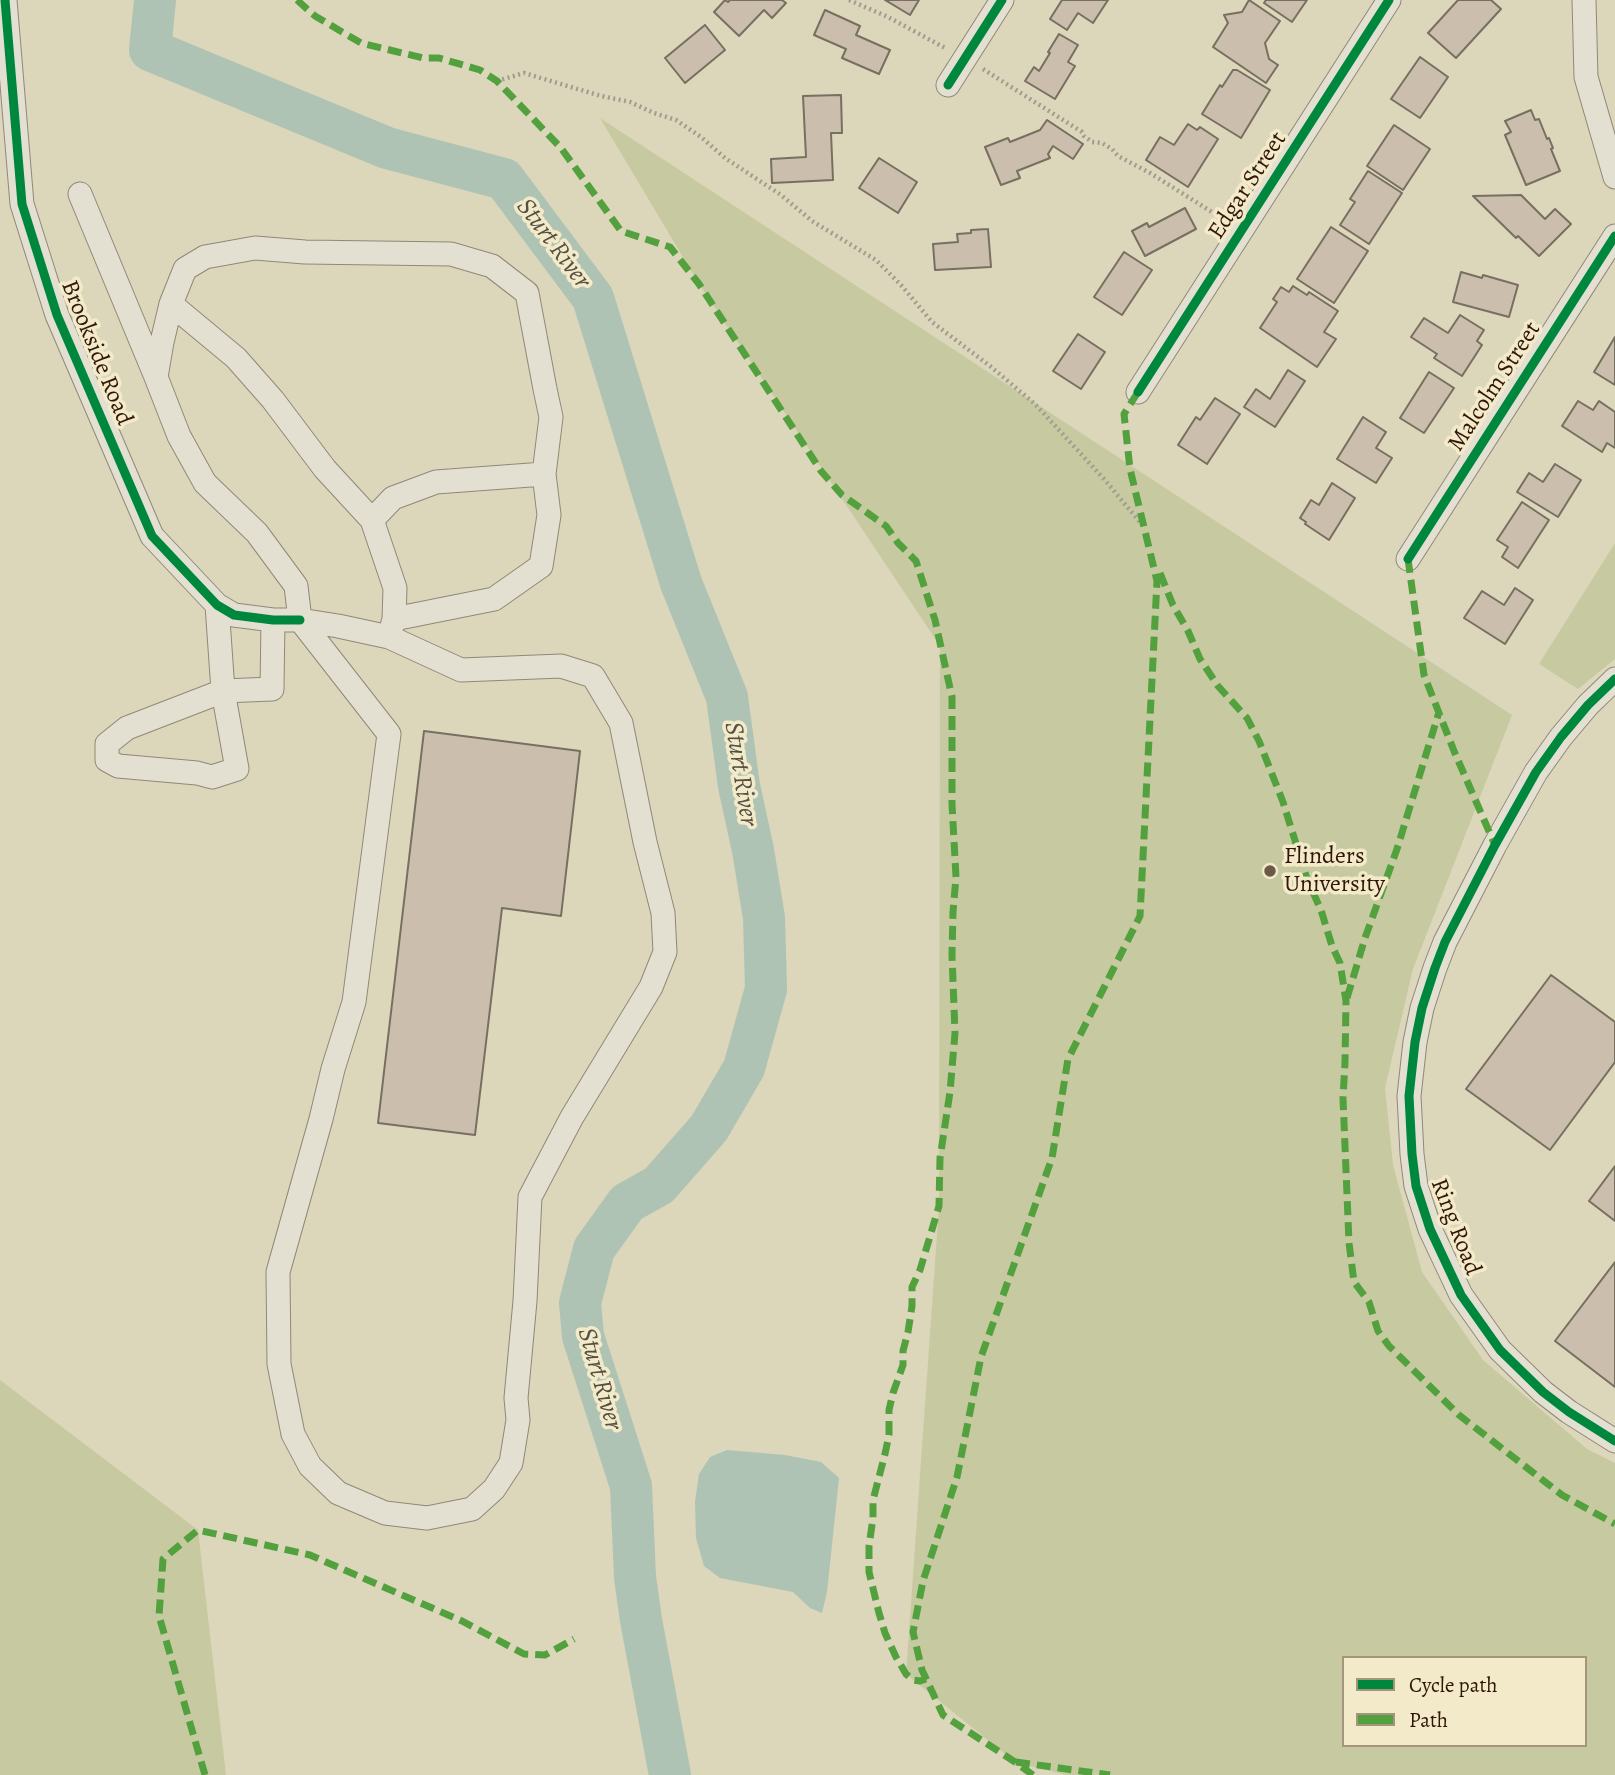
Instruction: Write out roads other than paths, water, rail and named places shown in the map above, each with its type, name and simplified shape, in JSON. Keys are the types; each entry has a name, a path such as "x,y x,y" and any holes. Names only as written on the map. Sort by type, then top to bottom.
{"street":[{"name":"Brookside Road","path":"5,0 22,204 57,315 152,536 217,605 234,615 338,626 391,628"},
{"path":"948,85 1002,0"},
{"name":"Edgar Street","path":"1138,392 1390,0"},
{"path":"1584,0 1586,76 1615,177"},
{"path":"80,194 178,436 205,483 257,533 296,586 300,621 389,734 354,1002 278,1272 279,1364 293,1434 310,1466 338,1493 385,1513 427,1518 472,1509 494,1489 511,1463 518,1420 516,1398 525,1301 530,1197 572,1117 651,987 665,952 663,913 645,842 621,723 593,676 561,666 461,670 391,628"},
{"name":"Malcolm Street","path":"1408,559 1615,236"},
{"path":"156,377 171,303 185,269 205,257 255,248 305,252 451,254 492,266 527,293 551,417 544,474 550,515 541,566 494,599 391,628"},
{"path":"171,303 236,358 273,400 324,469 372,520 395,588 391,628"},
{"path":"372,520 393,498 436,482 544,474"},
{"path":"217,605 223,691 237,769 212,777 118,766 107,760 107,744 127,728 223,691 272,689 273,620"},
{"name":"Ring Road","path":"1615,679 1581,713 1536,772 1445,943 1422,1009 1409,1096 1416,1186 1430,1229 1461,1295 1500,1350 1543,1392 1615,1441"}],"waterway":[{"name":"Sturt River","path":"155,0 150,50 387,148 504,179 593,298 681,583 727,697 739,786 764,918 766,989 744,1068 709,1128 659,1185 627,1203 594,1249 580,1303 583,1336 631,1486 635,1577 670,1775"}],"place":[{"name":"Flinders University","path":"1270,871"}]}
